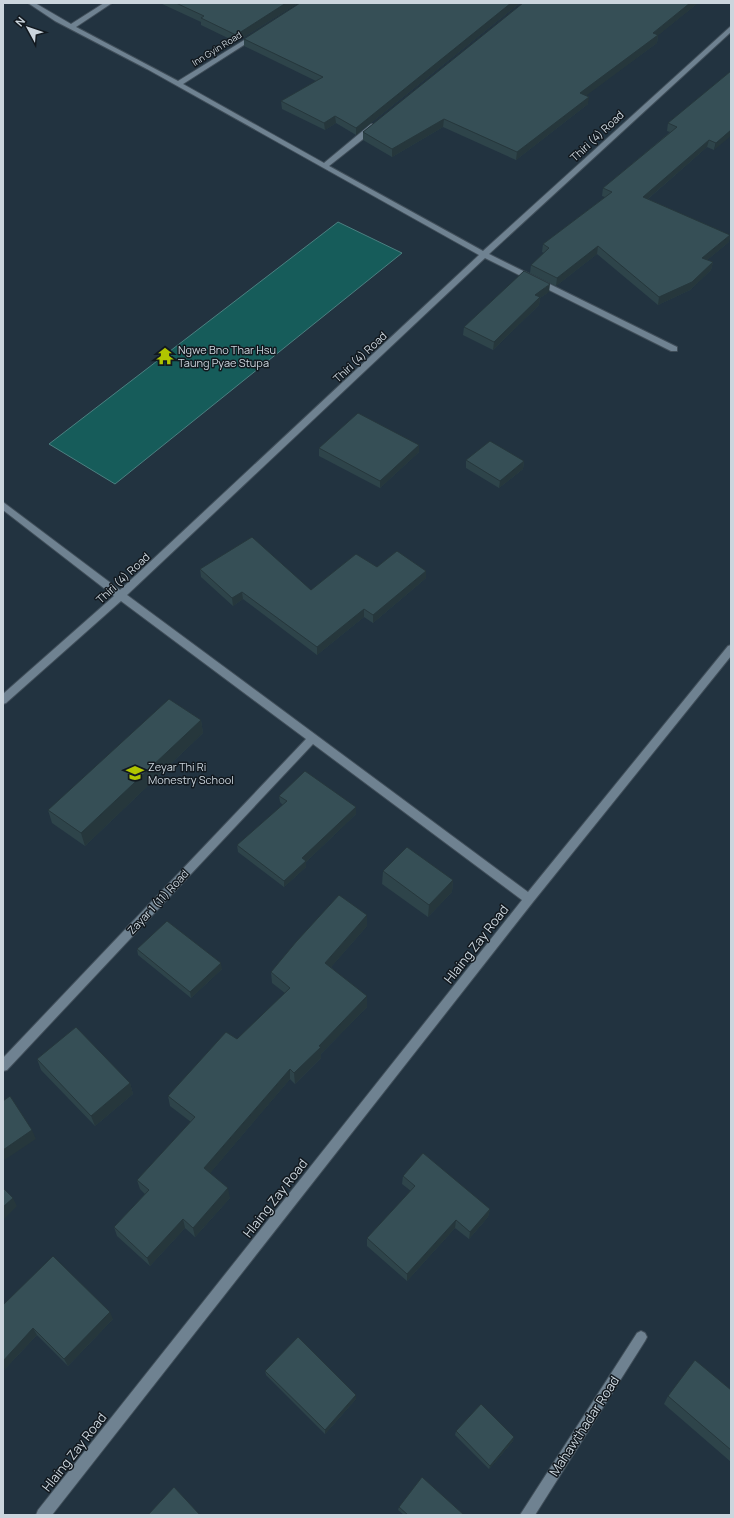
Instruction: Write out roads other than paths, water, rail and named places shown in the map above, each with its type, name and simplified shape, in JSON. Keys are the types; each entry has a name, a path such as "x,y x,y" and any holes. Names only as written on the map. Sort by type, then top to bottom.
{"street":[{"path":"31,3 70,27 178,84 484,255 674,349"},
{"path":"70,27 109,3"},
{"name":"Thiri (4) Road","path":"3,700 120,595 484,255 731,28"},
{"name":"Inn Gyin Road","path":"178,84 265,29"},
{"path":"324,166 379,121"},
{"path":"3,505 120,595 530,899"},
{"name":"Hlaing Zay Road","path":"43,1515 530,899 731,649"},
{"name":"Zayar 1 (11) Road","path":"3,1066 313,738"},
{"name":"Mahawthadar Road","path":"527,1515 641,1337"}],"place":[{"name":"Ngwe Bno Thar Hsu Taung Pyae Stupa","path":"165,356"},
{"name":"Zeyar Thi Ri Monestry School","path":"135,773"}]}
